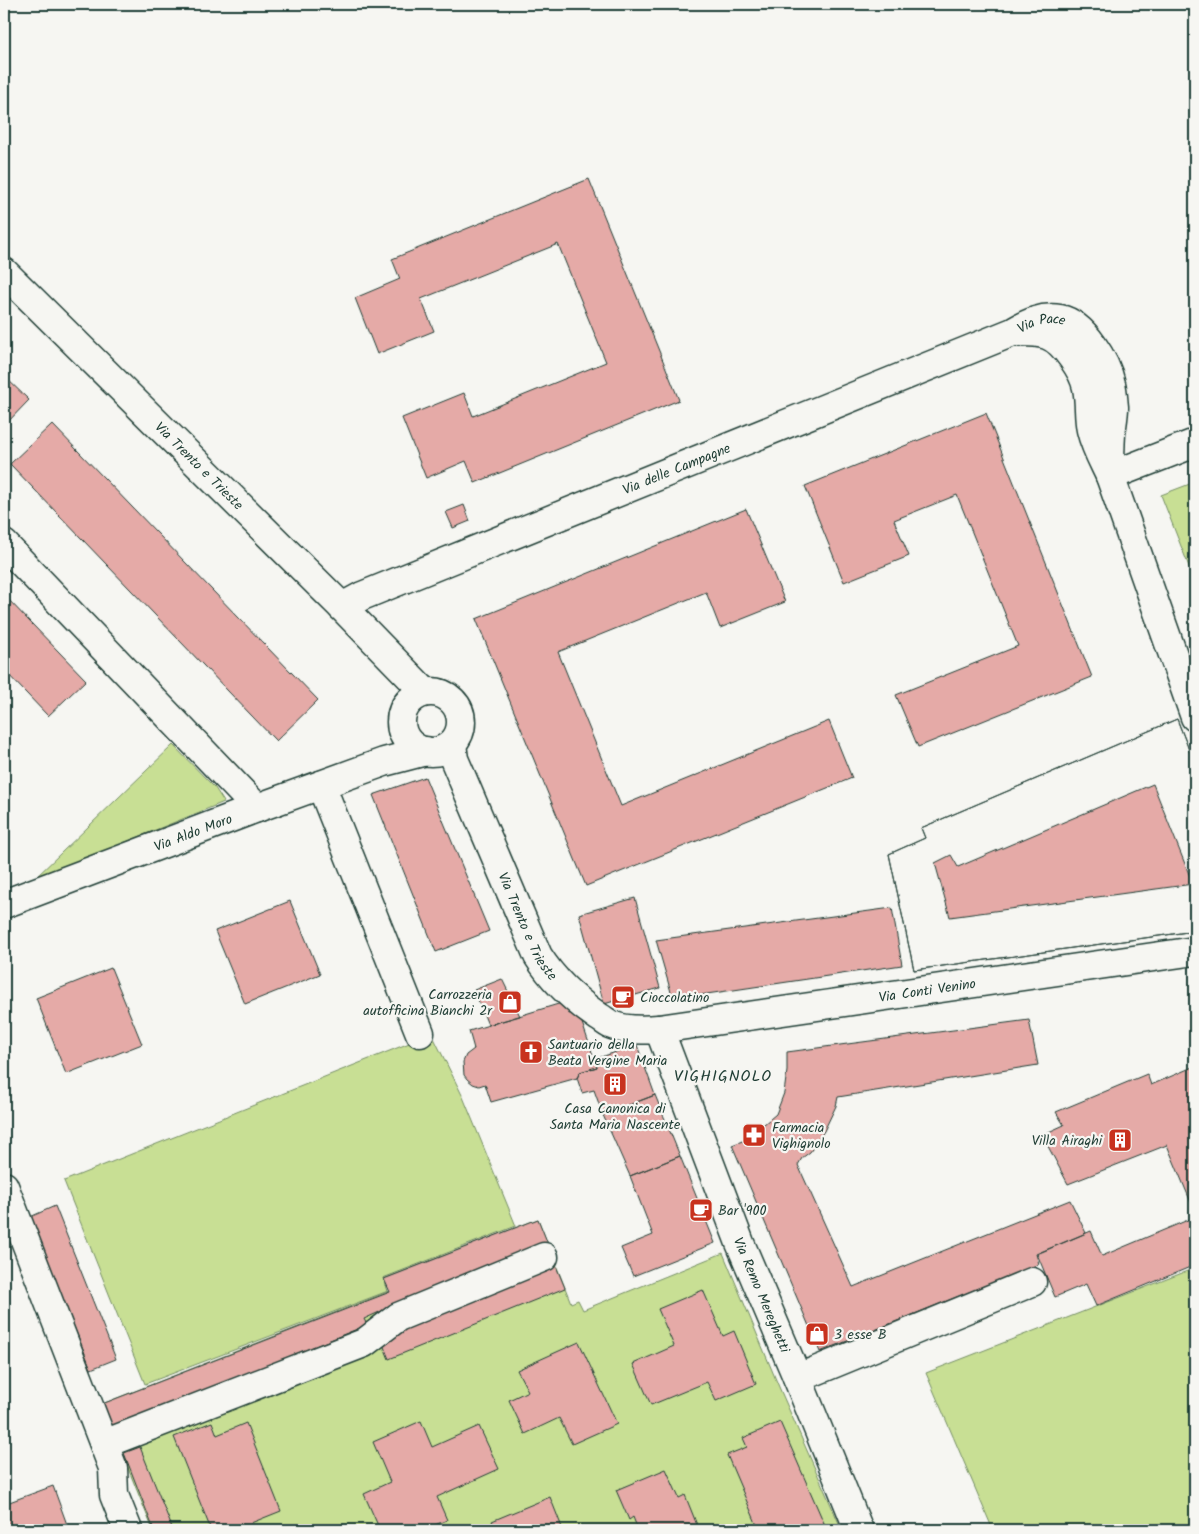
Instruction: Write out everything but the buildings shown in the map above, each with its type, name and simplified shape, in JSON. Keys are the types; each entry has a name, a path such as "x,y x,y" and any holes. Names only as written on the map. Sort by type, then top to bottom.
{"street":[{"name":"Via Trento e Trieste","path":"4,272 395,660 418,696"},
{"name":"Via Pace","path":"1013,332 1030,331 1048,335 1064,348 1082,372 1087,388 1091,429 1098,451 1110,476 1195,717"},
{"name":"Via delle Campagne","path":"342,607 362,596 1013,332"},
{"path":"1110,476 1195,443"},
{"path":"4,544 257,808"},
{"path":"434,692 444,695 453,701 459,710 460,730 456,739 443,751 418,749 411,744 402,731 403,710 418,696 434,692"},
{"path":"384,762 395,748 402,731"},
{"name":"Via Trento e Trieste","path":"443,751 538,956 547,970 588,1009 612,1026 638,1030 659,1029"},
{"name":"Via Aldo Moro","path":"7,899 384,762 443,751"},
{"path":"321,785 420,1033"},
{"name":"Via Conti Venino","path":"659,1029 1195,951"},
{"name":"Via Remo Mereghetti","path":"659,1029 740,1243 797,1377 858,1530"},
{"path":"4,1186 113,1468 114,1495 128,1530"},
{"path":"104,1444 364,1343 398,1317 544,1257"},
{"path":"797,1377 1032,1282"}],"green space":[{"path":"1195,482 1195,582 1161,495"},
{"path":"173,745 215,788 224,802 33,880"},
{"path":"432,1034 463,1097 516,1226 383,1279 538,1219 571,1303 578,1300 583,1310 723,1253 842,1530 153,1530 102,1404 390,1291 384,1280 388,1291 145,1384 64,1181"},
{"path":"1195,1268 1195,1530 993,1530 926,1373"}],"place":[{"name":"Cioccolatino","path":"623,997"},
{"name":"Carrozzeria autofficina Bianchi 2r","path":"510,1002"},
{"name":"Santuario della Beata Vergine Maria","path":"531,1052"},
{"name":"Casa Canonica di Santa Maria Nascente","path":"615,1084"},
{"name":"Farmacia Vighignolo","path":"754,1135"},
{"name":"Villa Airaghi","path":"1120,1140"},
{"name":"Bar '900","path":"701,1210"},
{"name":"3 esse B","path":"817,1334"}],"district":[{"name":"VIGHIGNOLO","path":"723,1075"}]}
